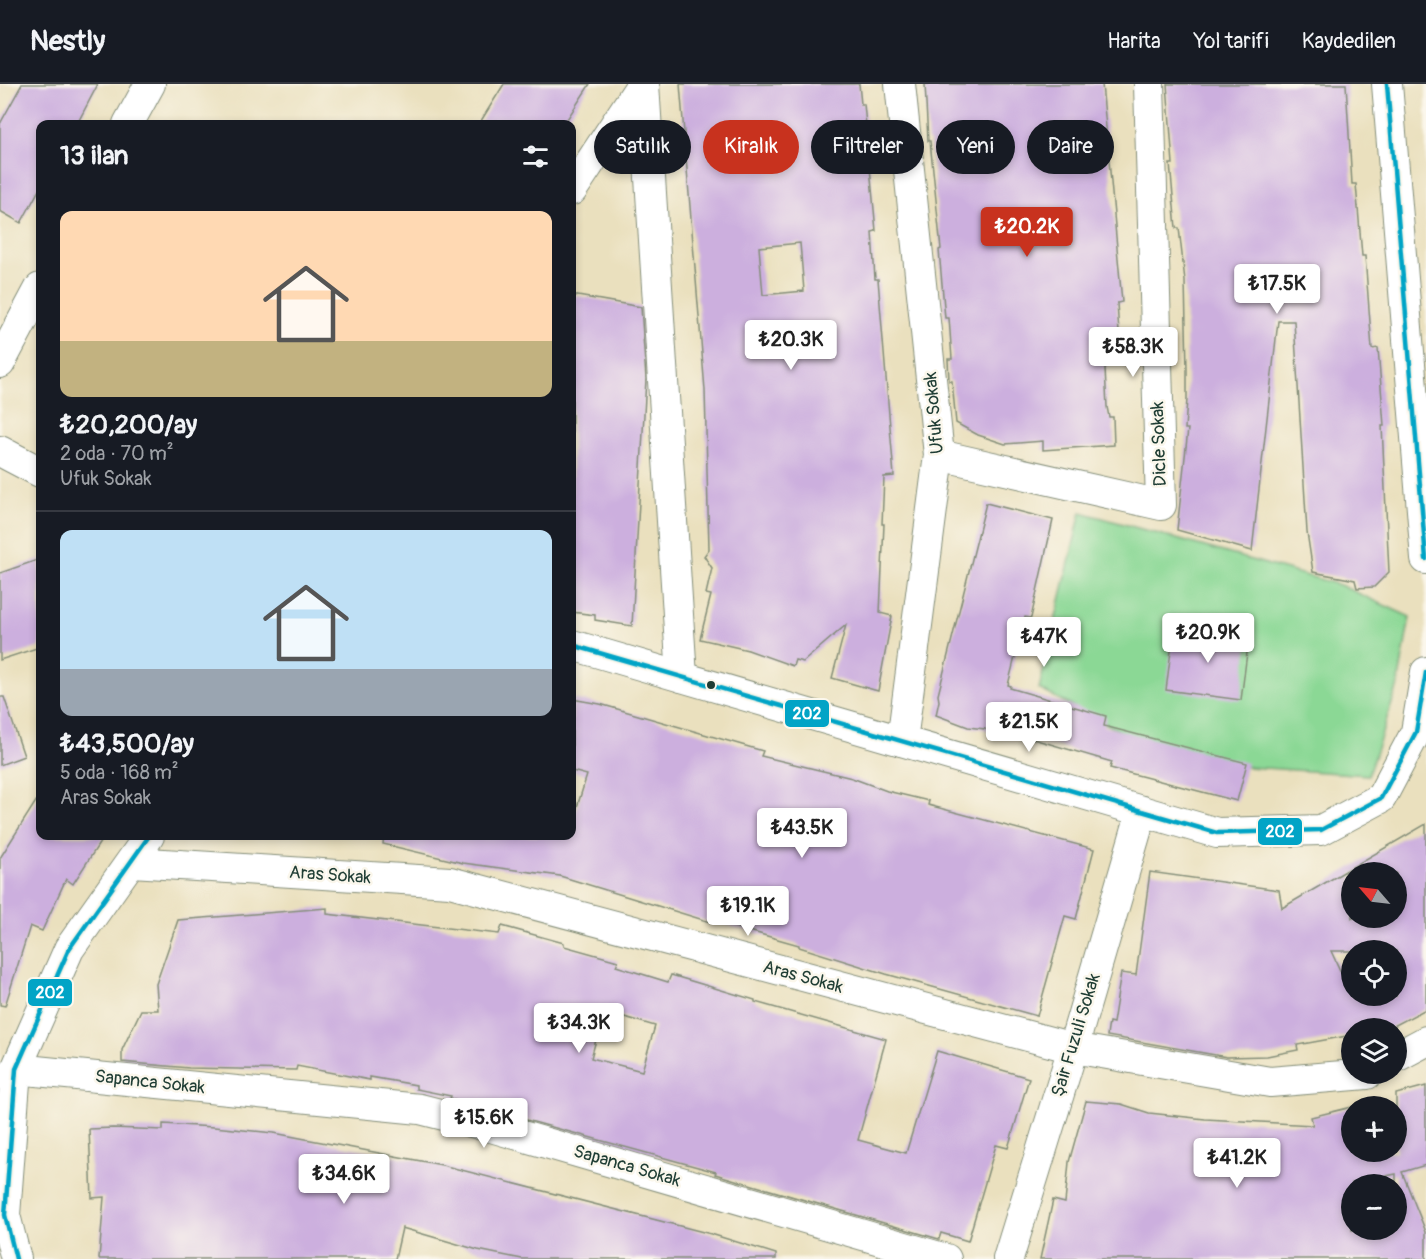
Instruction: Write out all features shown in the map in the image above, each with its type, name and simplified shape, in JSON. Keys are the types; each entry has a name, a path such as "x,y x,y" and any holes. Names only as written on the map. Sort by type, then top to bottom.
{"street":[{"path":"130,120 150,84"},
{"path":"576,184 643,84"},
{"path":"643,84 682,677"},
{"name":"Ufuk Sokak","path":"900,84 939,455 902,741"},
{"name":"Dicle Sokak","path":"939,455 1161,505 1149,84"},
{"path":"1387,84 1426,559"},
{"path":"0,363 36,296"},
{"path":"0,452 36,470"},
{"path":"576,646 1217,833 1321,830 1381,798 1416,732 1426,672"},
{"name":"Şair Fuzuli Sokak","path":"1008,1259 1073,1048 1142,811"},
{"path":"16,1259 5,1215 15,1069 69,949 146,840"},
{"name":"Aras Sokak","path":"132,862 450,882 1073,1048 1270,1082 1341,1076"},
{"path":"1407,1051 1426,1041"},
{"name":"Sapanca Sokak","path":"15,1069 420,1109 491,1126 946,1259"}],"green space":[{"path":"1081,512 1340,585 1410,617 1398,685 1368,775 1218,765 1124,733 1039,689"}],"building":[{"path":"22,84 98,84 79,120 36,120 36,195 21,223 0,211 0,124"},
{"path":"504,84 590,84 567,120 482,120"},
{"path":"680,84 859,84 866,120 811,120 811,174 871,174 876,231 872,232 875,279 878,279 894,476 884,477 880,613 892,616 878,691 832,678 846,625 803,662 795,660 793,666 748,650 700,639 711,595 706,594 712,568 704,556 709,549 705,390 687,174 691,174 691,120 683,120","holes":["800,243 804,291 763,295 759,247"]},
{"path":"925,84 1102,84 1105,120 1027,120 1027,174 1110,174 1122,302 1117,303 1119,333 1105,369 1107,407 1109,417 1113,417 1114,445 1043,450 1043,441 1005,444 978,435 956,423 952,381 949,381 948,359 952,359 949,318 945,318 939,250 941,249 930,141 928,141"},
{"path":"1167,84 1346,84 1352,184 1356,184 1362,256 1365,256 1372,349 1378,348 1384,426 1382,426 1389,572 1374,587 1357,588 1355,580 1313,572 1307,532 1294,321 1278,321 1252,551 1177,530 1188,429 1185,429 1187,370 1185,281 1179,228 1176,228 1170,164 1173,164"},
{"path":"576,296 641,307 646,379 632,626 595,620 595,615 576,613"},
{"path":"986,503 1053,520 1031,618 1025,617 1008,685 1011,686 1010,688 1106,716 1104,726 1247,763 1237,801 1110,768 1112,762 999,729 997,734 985,729 968,727 936,715 938,695"},
{"path":"36,560 36,648 0,660 0,573"},
{"path":"1174,627 1249,637 1241,700 1166,690"},
{"path":"0,697 4,697 24,756 0,765"},
{"path":"576,700 600,704 763,751 761,756 852,778 887,791 929,801 928,805 1094,849 1076,919 1065,916 1037,1016 886,974 799,947 799,945 710,920 710,922 560,876 463,863 383,844 384,840 576,840 576,810 587,775 576,772"},
{"path":"36,801 36,840 101,840 73,884 66,879 42,931 30,926 5,1006 0,1005 0,858"},
{"path":"1426,824 1426,1009 1407,1019 1341,1018 1341,1037 1297,1045 1298,1050 1267,1056 1227,1057 1107,1036 1109,1022 1113,1023 1121,973 1136,975 1150,872 1279,890 1282,908 1341,874 1341,928 1407,928 1407,862 1361,862"},
{"path":"327,908 327,914 499,934 502,926 618,961 616,966 668,982 671,975 755,1000 755,1002 886,1039 858,1140 906,1153 937,1051 1029,1078 1008,1148 996,1145 968,1241 941,1233 939,1239 715,1174 716,1172 450,1099 451,1096 416,1089 416,1085 370,1077 370,1080 297,1066 296,1070 189,1068 122,1062 122,1050 141,1010 158,1010 156,984 178,920","holes":["604,1011 655,1026 642,1071 591,1058"]},
{"path":"1426,1086 1426,1165 1402,1172 1403,1174 1341,1174 1341,1240 1407,1240 1407,1184 1426,1232 1426,1259 1040,1259 1053,1200 1065,1203 1069,1162 1086,1101 1121,1104 1149,1113 1205,1119 1313,1125 1311,1117 1341,1110 1341,1162 1407,1162 1407,1096 1396,1096 1396,1094"},
{"path":"163,1124 274,1133 442,1165 711,1234 776,1254 776,1259 522,1259 478,1250 402,1228 395,1259 99,1259 104,1197 92,1198 89,1129 163,1130"}],"transit line":[{"name":"202","path":"1387,84 1426,559"},
{"name":"202","path":"576,646 1217,833 1321,830 1381,798 1416,732 1426,672"},
{"name":"202","path":"16,1259 5,1215 16,1069 69,949 146,840"}]}
